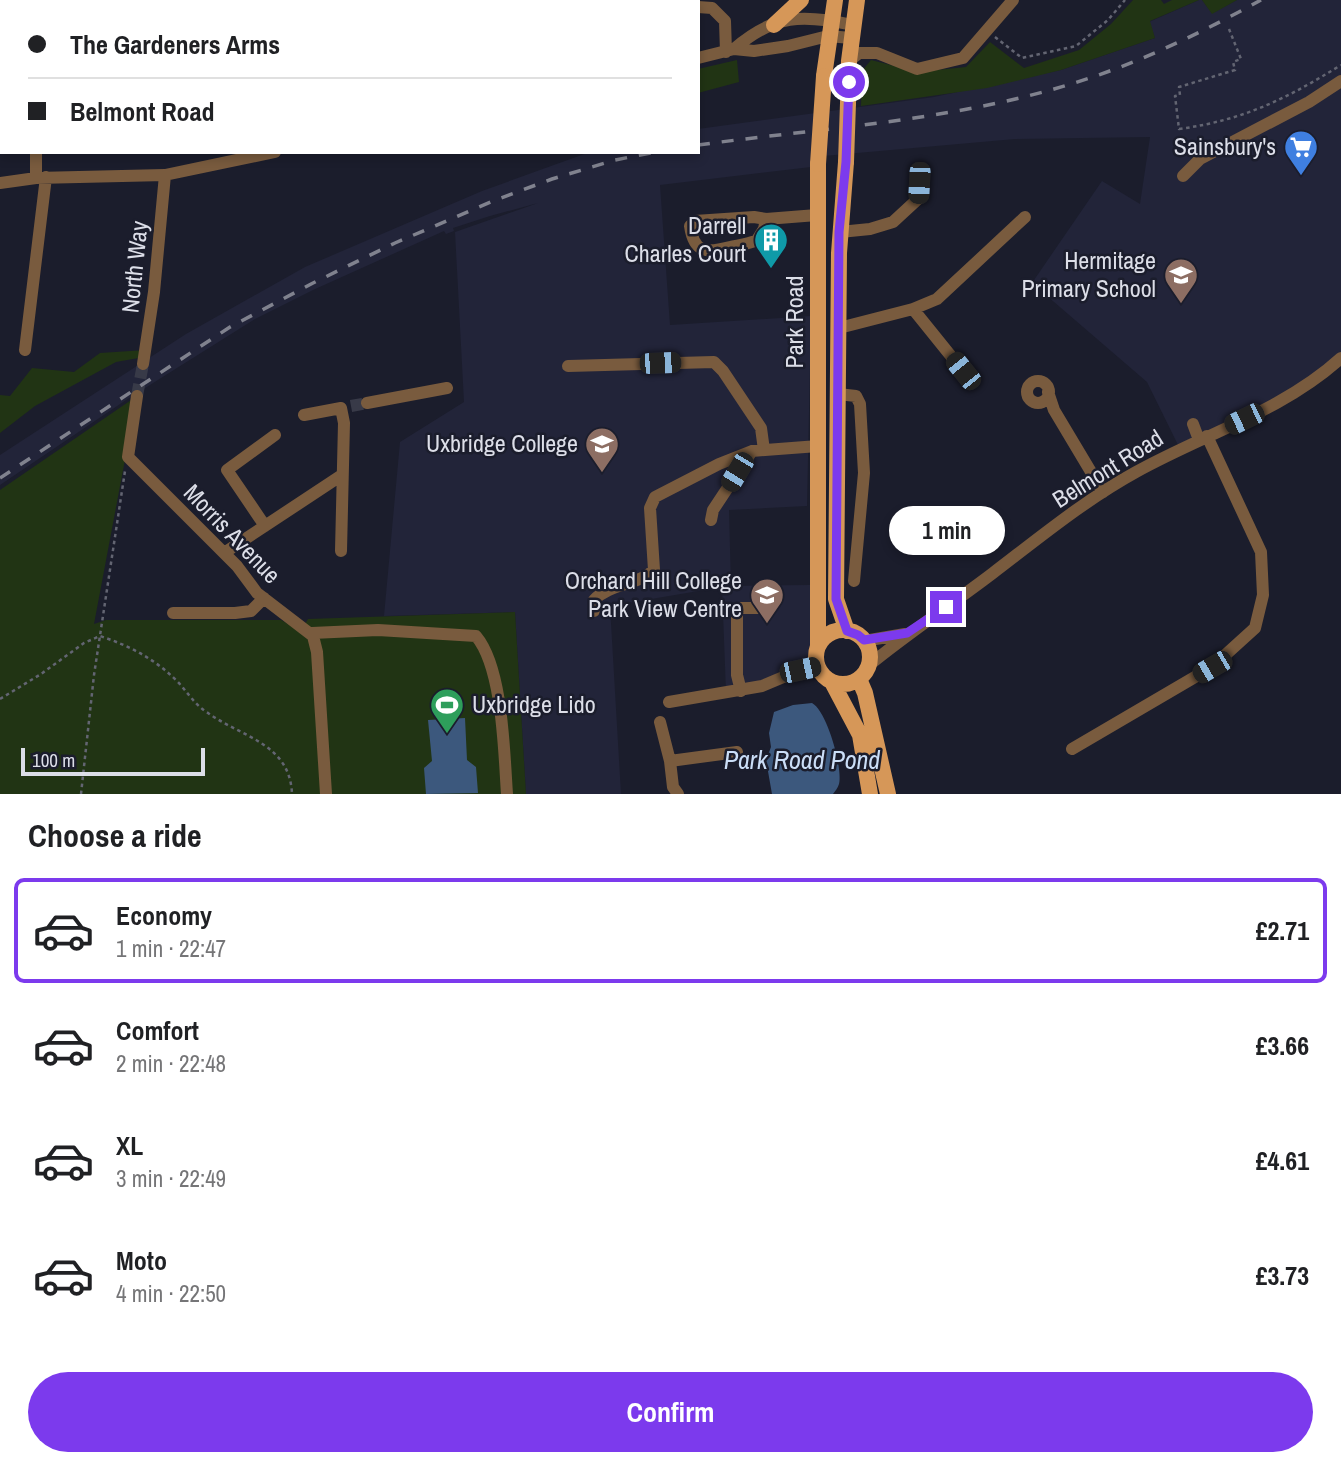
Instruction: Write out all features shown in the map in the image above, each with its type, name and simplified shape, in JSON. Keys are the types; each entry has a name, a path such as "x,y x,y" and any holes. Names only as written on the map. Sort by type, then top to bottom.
{"main road":[{"path":"774,25 801,0"},
{"name":"Park Road","path":"818,646 818,164 824,76 835,0"},
{"name":"Park Road","path":"847,631 836,599 839,232 846,162 849,61 857,0"},
{"path":"863,672 848,684 832,682 823,676 817,667 818,646 831,633 847,631 864,640 869,652 863,672 866,693 888,794"},
{"path":"832,682 860,735 870,794"}],"street":[{"path":"849,61 859,53 877,53 917,69 963,58 1013,0"},
{"path":"700,7 712,8 724,21 730,50"},
{"path":"730,50 750,35 790,19 811,17 830,28 852,32"},
{"path":"700,58 730,50 754,51 788,46 830,28"},
{"path":"1182,176 1200,159 1309,102 1341,81"},
{"path":"25,350 41,177 36,154"},
{"path":"0,183 41,177 165,175 265,154"},
{"name":"North Way","path":"143,364 155,292 165,175"},
{"path":"839,232 870,229 893,222 919,198 919,183"},
{"path":"766,219 764,229 757,240 713,252 702,250 697,245 690,226 695,221 817,215"},
{"path":"839,328 913,309 937,299 1025,217"},
{"path":"913,309 963,371"},
{"name":"Belmont Road","path":"863,672 907,633 1102,492 1136,472 1305,387 1341,358"},
{"path":"568,366 714,362 723,371 761,428 758,450 713,510 711,520"},
{"path":"1054,410 1035,402 1027,394 1031,384 1043,383 1054,410 1102,492"},
{"path":"367,403 447,388"},
{"path":"1035,402 1044,401 1048,392"},
{"path":"838,394 856,396 860,404 864,473 854,581"},
{"path":"128,457 137,396"},
{"path":"304,415 346,407 341,475 341,551"},
{"path":"1072,749 1212,667 1255,628 1263,595 1261,552 1203,438 1193,424"},
{"path":"265,526 227,470 275,435"},
{"path":"594,611 594,600 601,594 647,576 653,570 650,508 655,497 719,464 758,450 818,446"},
{"name":"Morris Avenue","path":"128,457 225,553 257,593 312,633"},
{"path":"225,553 341,475"},
{"path":"173,613 235,614 251,611 264,598"},
{"path":"741,691 737,675 737,608 758,608"},
{"path":"326,794 317,652 312,633 378,630 476,636 486,653 496,694 507,794"},
{"path":"864,640 907,633"},
{"path":"669,702 741,691 762,686 800,670 817,667"},
{"path":"660,722 670,761 673,787 678,794"},
{"path":"670,761 737,752"}],"path":[{"path":"987,31 1022,58 1076,46 1108,20 1125,0"},
{"path":"1229,29 1241,59 1233,62 1235,70 1179,87 1180,95 1175,96 1179,129 1245,116 1306,87 1341,65"},
{"path":"80,794 100,636 128,457"},
{"path":"0,699 84,643 100,636 130,646 145,655 177,682 208,714 247,733 270,749 285,765 292,784 292,794"}],"shaded area":[{"path":"1199,0 1202,0 1212,13 1237,0 1341,0 1341,355 1305,387 1180,449 1147,382 1032,283 1102,181 1140,204 1150,137 1015,139 812,157 811,167 660,185 670,325 811,316 807,506 729,510 731,586 810,585 813,663 726,692 722,587 610,606 621,794 526,794 515,612 384,616 400,442 464,402 455,232 538,203 453,228 454,231 446,234 444,231 255,319 126,400 0,485 0,455 186,334 305,267 482,191 584,154 700,154 700,129 934,97 1061,70 1155,38 1149,22"}],"green space":[{"path":"1133,0 1161,0 1164,4 1172,0 1199,0 1150,21 1155,38 1061,70 987,88 861,106 862,71 871,60 918,72 966,67 990,42 1024,68 1079,50 1111,24"},
{"path":"1202,0 1237,0 1212,14"},
{"path":"737,60 739,82 700,92 700,69"},
{"path":"146,350 144,357 116,362 35,406 0,433 0,395 10,396 32,368 74,372 100,353"},
{"path":"137,396 94,624 106,620 281,620 301,631 308,619 515,612 526,794 0,794 0,490"}],"water":[{"name":"Park Road Pond","path":"812,703 818,708 833,740 839,766 839,785 833,794 772,794 766,760 771,747 769,733 774,712 793,705"},
{"path":"465,718 467,760 476,767 478,793 426,794 424,768 432,761 428,720"}],"tunnel":[{"path":"137,396 143,364"},
{"path":"351,406 367,403"}],"railway":[{"path":"700,145 886,122 1026,97 1096,76 1144,57 1192,36 1261,0"},
{"path":"0,478 230,327 313,283 395,243 493,201 552,179 615,160 646,154"}],"place":[{"name":"Sainsbury's","path":"1301,177"},
{"name":"Darrell Charles Court","path":"771,270"},
{"name":"Hermitage Primary School","path":"1181,305"},
{"name":"Uxbridge College","path":"602,474"},
{"name":"Orchard Hill College Park View Centre","path":"767,625"},
{"name":"Uxbridge Lido","path":"447,735"}],"route":[{"path":"849,82 846,162 839,232 836,599 847,631 864,640 907,633 946,607"}]}
